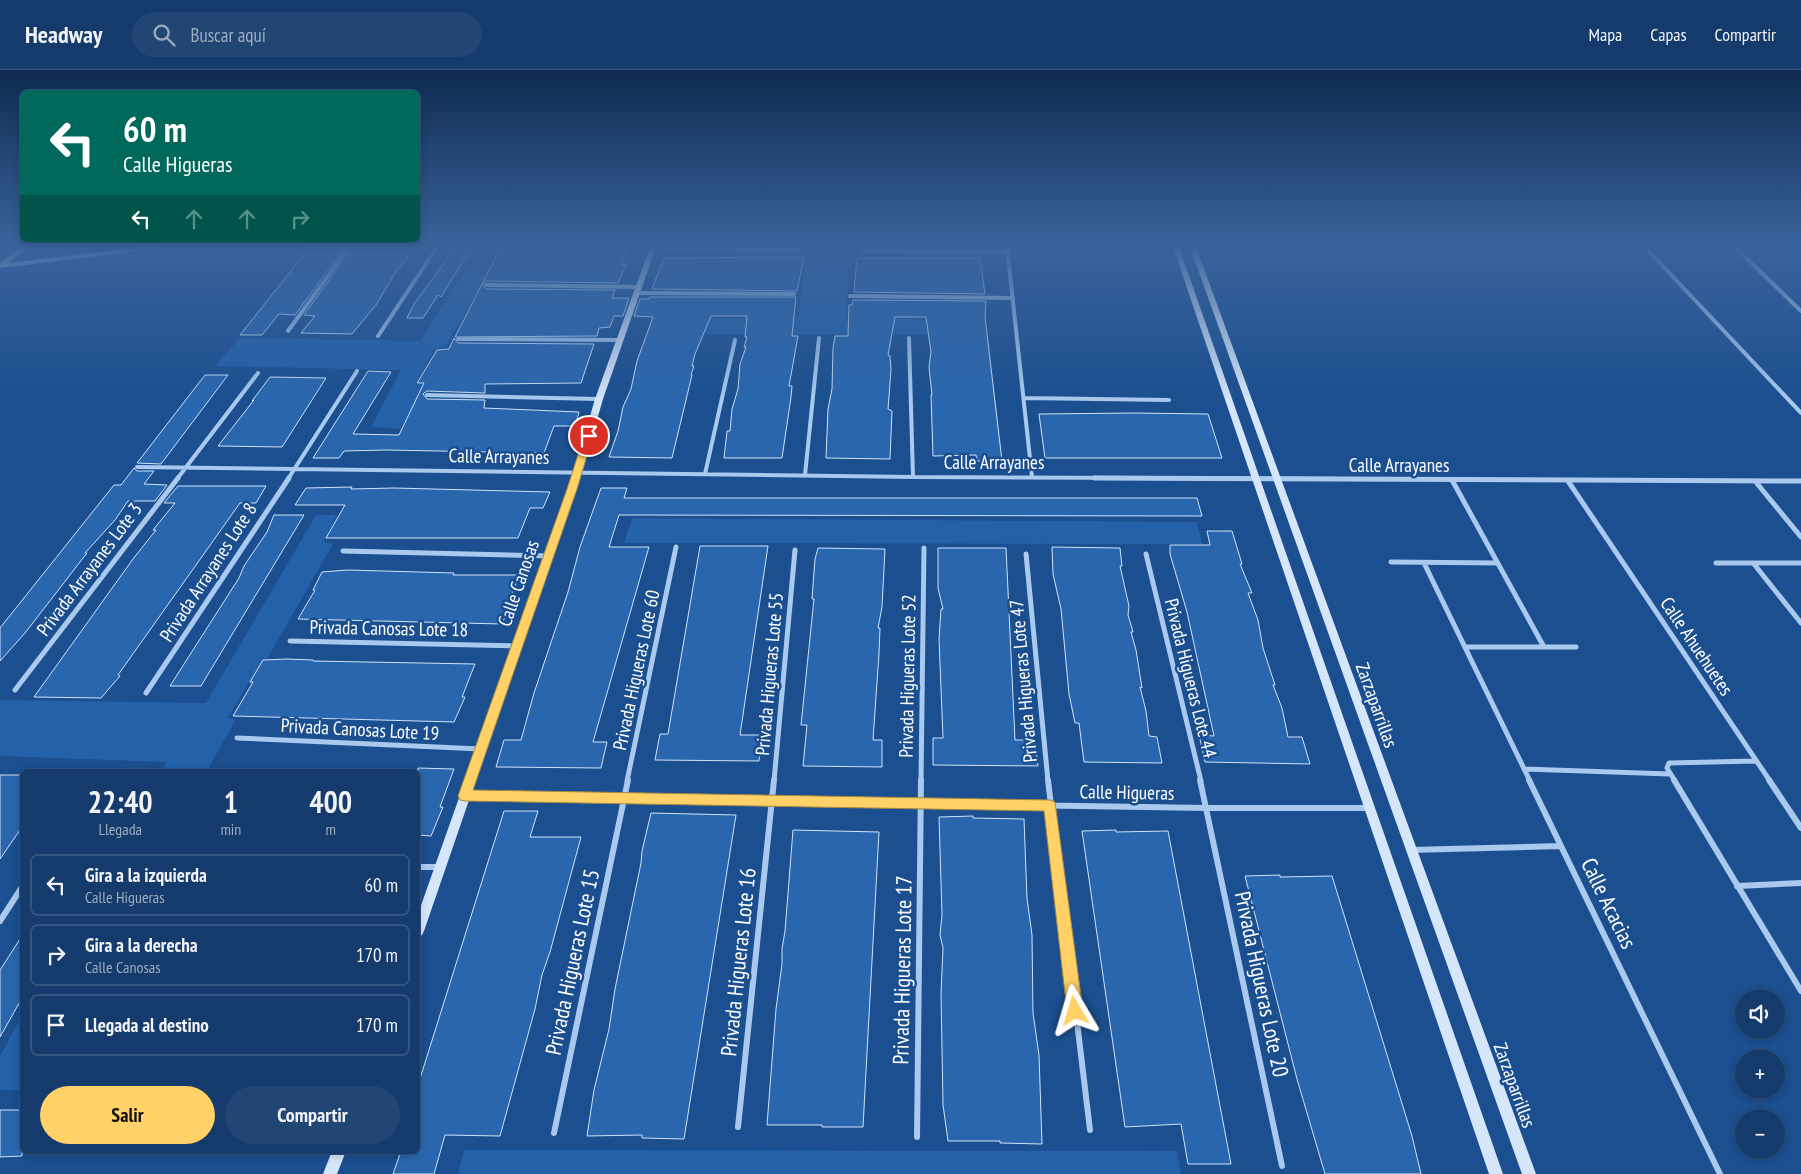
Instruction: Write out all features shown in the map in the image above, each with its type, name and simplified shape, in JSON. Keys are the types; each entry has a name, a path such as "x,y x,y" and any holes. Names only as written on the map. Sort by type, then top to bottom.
{"street":[{"path":"288,331 312,299"},
{"path":"378,336 403,299"},
{"name":"Calle Canosas","path":"420,925 578,472 599,399 635,299"},
{"path":"1013,299 1032,477"},
{"path":"1194,299 1496,1174"},
{"name":"Zarzaparrillas","path":"1211,299 1529,1174"},
{"path":"1694,299 1801,412"},
{"path":"1788,299 1801,311"},
{"path":"805,475 818,338"},
{"path":"909,338 913,477"},
{"path":"458,339 619,340"},
{"path":"705,474 735,340"},
{"name":"Privada Arrayanes Lote 8","path":"146,693 295,469 357,371"},
{"name":"Privada Arrayanes Lote 3","path":"16,690 258,373"},
{"path":"427,395 599,399"},
{"path":"1024,398 1169,400"},
{"name":"Calle Arrayanes","path":"137,467 913,477 1801,481"},
{"path":"1452,480 1544,647"},
{"name":"Calle Ahuehuetes","path":"1568,481 1801,828"},
{"path":"1754,481 1801,537"},
{"name":"Privada Higueras Lote 60","path":"624,798 676,547"},
{"name":"Privada Higueras Lote 52","path":"921,804 924,548"},
{"name":"Privada Higueras Lote 55","path":"772,801 795,550"},
{"path":"343,551 549,556"},
{"name":"Privada Higueras Lote 47","path":"1026,554 1050,806 1090,1130"},
{"name":"Privada Higueras Lote 44","path":"1146,554 1207,808"},
{"path":"1391,562 1498,563"},
{"path":"1716,562 1754,564 1801,563"},
{"name":"Calle Acacias","path":"1424,563 1720,1174"},
{"path":"1754,564 1800,622"},
{"name":"Privada Canosas Lote 18","path":"290,640 517,646"},
{"path":"1465,647 1576,646"},
{"name":"Privada Canosas Lote 19","path":"237,738 481,749"},
{"path":"1756,761 1674,762 1669,763 1667,768 1801,991"},
{"path":"1524,769 1670,774"},
{"name":"Calle Higueras","path":"465,796 1050,806 1369,808"},
{"name":"Privada Higueras Lote 15","path":"554,1133 624,798"},
{"name":"Privada Higueras Lote 16","path":"738,1127 772,801"},
{"name":"Privada Higueras Lote 17","path":"917,1137 921,804"},
{"name":"Privada Higueras Lote 20","path":"1207,808 1282,1166"},
{"path":"1410,850 1562,846"},
{"path":"420,867 440,867"},
{"path":"1737,886 1801,883"},
{"path":"0,921 20,890"},
{"path":"330,1174 338,1154"}],"shaded area":[{"path":"447,299 474,299 445,347 434,349 415,384 426,385 400,429 371,427 401,370 215,366 240,338 420,341"},
{"path":"800,299 847,299 847,318 957,320 958,335 673,334 679,318 798,318"},
{"path":"316,515 337,515 324,542 333,544 267,659 263,659 228,718 236,719 208,769 163,769 166,762 0,756 0,700 206,703"},
{"path":"632,518 1197,522 1202,544 624,543"},
{"path":"20,1020 20,1090 0,1090 0,1056"},
{"path":"464,1150 1177,1151 1181,1174 458,1174"}],"building":[{"path":"269,299 307,299 295,315 279,314 262,335 240,335"},
{"path":"316,299 380,299 352,334 301,333 315,316 304,315"},
{"path":"418,299 436,299 423,318 407,318"},
{"path":"475,299 629,299 623,316 614,316 610,327 599,328 597,336 455,337"},
{"path":"640,299 796,299 792,336 798,336 789,386 792,386 791,397 782,458 724,458 727,431 730,431 732,409 738,389 740,364 746,347 744,347 747,337 745,337 747,316 711,316 695,354 692,366 694,366 672,458 609,457 618,431 623,407 631,389 637,361 653,317 634,316"},
{"path":"853,300 986,301 985,317 1002,461 977,461 976,455 933,456 932,395 929,367 931,352 926,317 895,317 888,355 890,356 891,370 888,409 892,411 890,459 826,458 828,409 832,389 835,336 848,336 849,305 852,305"},
{"path":"454,338 458,343 594,344 581,383 485,384 485,393 427,391 423,394 427,399 485,400 484,408 579,412 575,426 554,426 544,453 386,450 344,451 339,458 313,458 368,371 391,372 353,434 399,435 424,383 417,383 437,350 449,349"},
{"path":"205,375 228,375 161,464 137,463"},
{"path":"270,377 326,378 282,447 218,446 254,400 252,401"},
{"path":"1039,414 1208,414 1222,458 1045,458"},
{"path":"134,468 137,471 154,471 144,484 167,485 155,501 128,501 115,520 85,553 87,553 25,633 0,661 0,628 114,485 121,485"},
{"path":"178,486 266,486 256,503 240,503 118,675 120,676 101,698 34,697 156,530 153,530 175,503 164,503"},
{"path":"352,487 351,489 394,488 550,492 543,508 530,508 518,538 326,538 345,505 295,505 306,488"},
{"path":"601,488 627,488 624,498 1197,498 1202,516 619,515 609,547 649,547 593,742 607,742 601,768 496,767 504,740 521,740 534,693 568,592 580,547"},
{"path":"274,515 304,515 201,686 170,686 267,532"},
{"path":"1207,531 1232,531 1242,564 1240,564 1252,593 1248,593 1258,620 1263,648 1275,685 1273,685 1282,708 1288,737 1302,737 1310,764 1205,762 1199,735 1214,736 1187,612 1170,554 1170,545 1210,545"},
{"path":"700,546 768,546 740,735 762,735 759,761 655,760 660,734 668,734"},
{"path":"1052,547 1120,548 1122,566 1120,566 1129,606 1128,615 1133,632 1131,632 1136,650 1142,688 1140,687 1146,711 1149,736 1157,737 1162,763 1084,762 1079,723 1075,723 1069,694 1061,609 1053,574"},
{"path":"818,548 885,549 882,607 878,628 880,628 879,654 873,740 882,740 882,767 803,766 807,725 801,725 814,599 812,599 815,559"},
{"path":"938,548 1006,548 1015,740 1035,740 1038,766 933,765 933,738 943,738 939,639 941,609 943,609 938,588"},
{"path":"348,570 454,573 453,575 519,575 509,603 511,603 502,624 298,619 315,590 313,590 322,572"},
{"path":"263,660 475,664 462,697 465,697 454,722 233,716 253,682 250,682"},
{"path":"418,768 454,769 440,807 443,807 431,836 420,835 420,769"},
{"path":"0,775 20,775 20,830 0,859"},
{"path":"504,811 538,811 530,837 581,837 542,975 535,1009 500,1136 445,1135 434,1174 393,1174 400,1154 420,1154 420,1079"},
{"path":"651,813 736,815 684,1139 642,1138 642,1135 587,1136 594,1090 609,1029 615,989"},
{"path":"973,816 973,818 1024,819 1027,898 1032,935 1033,1013 1039,1055 1042,1144 1000,1143 1000,1141 948,1141 943,1105 941,993 943,948 940,935 942,915 939,817"},
{"path":"793,830 879,832 863,1127 767,1125"},
{"path":"1116,830 1116,832 1168,831 1231,1164 1188,1164 1181,1124 1125,1127 1082,831"},
{"path":"1280,875 1280,877 1332,876 1412,1136 1421,1174 1325,1174 1297,1079 1245,876"},
{"path":"20,939 20,1002 0,1037 0,970"},
{"path":"0,1110 20,1110 20,1154 22,1156 0,1157"}],"route":[{"path":"589,436 465,796 1050,806 1075,1011"}]}
